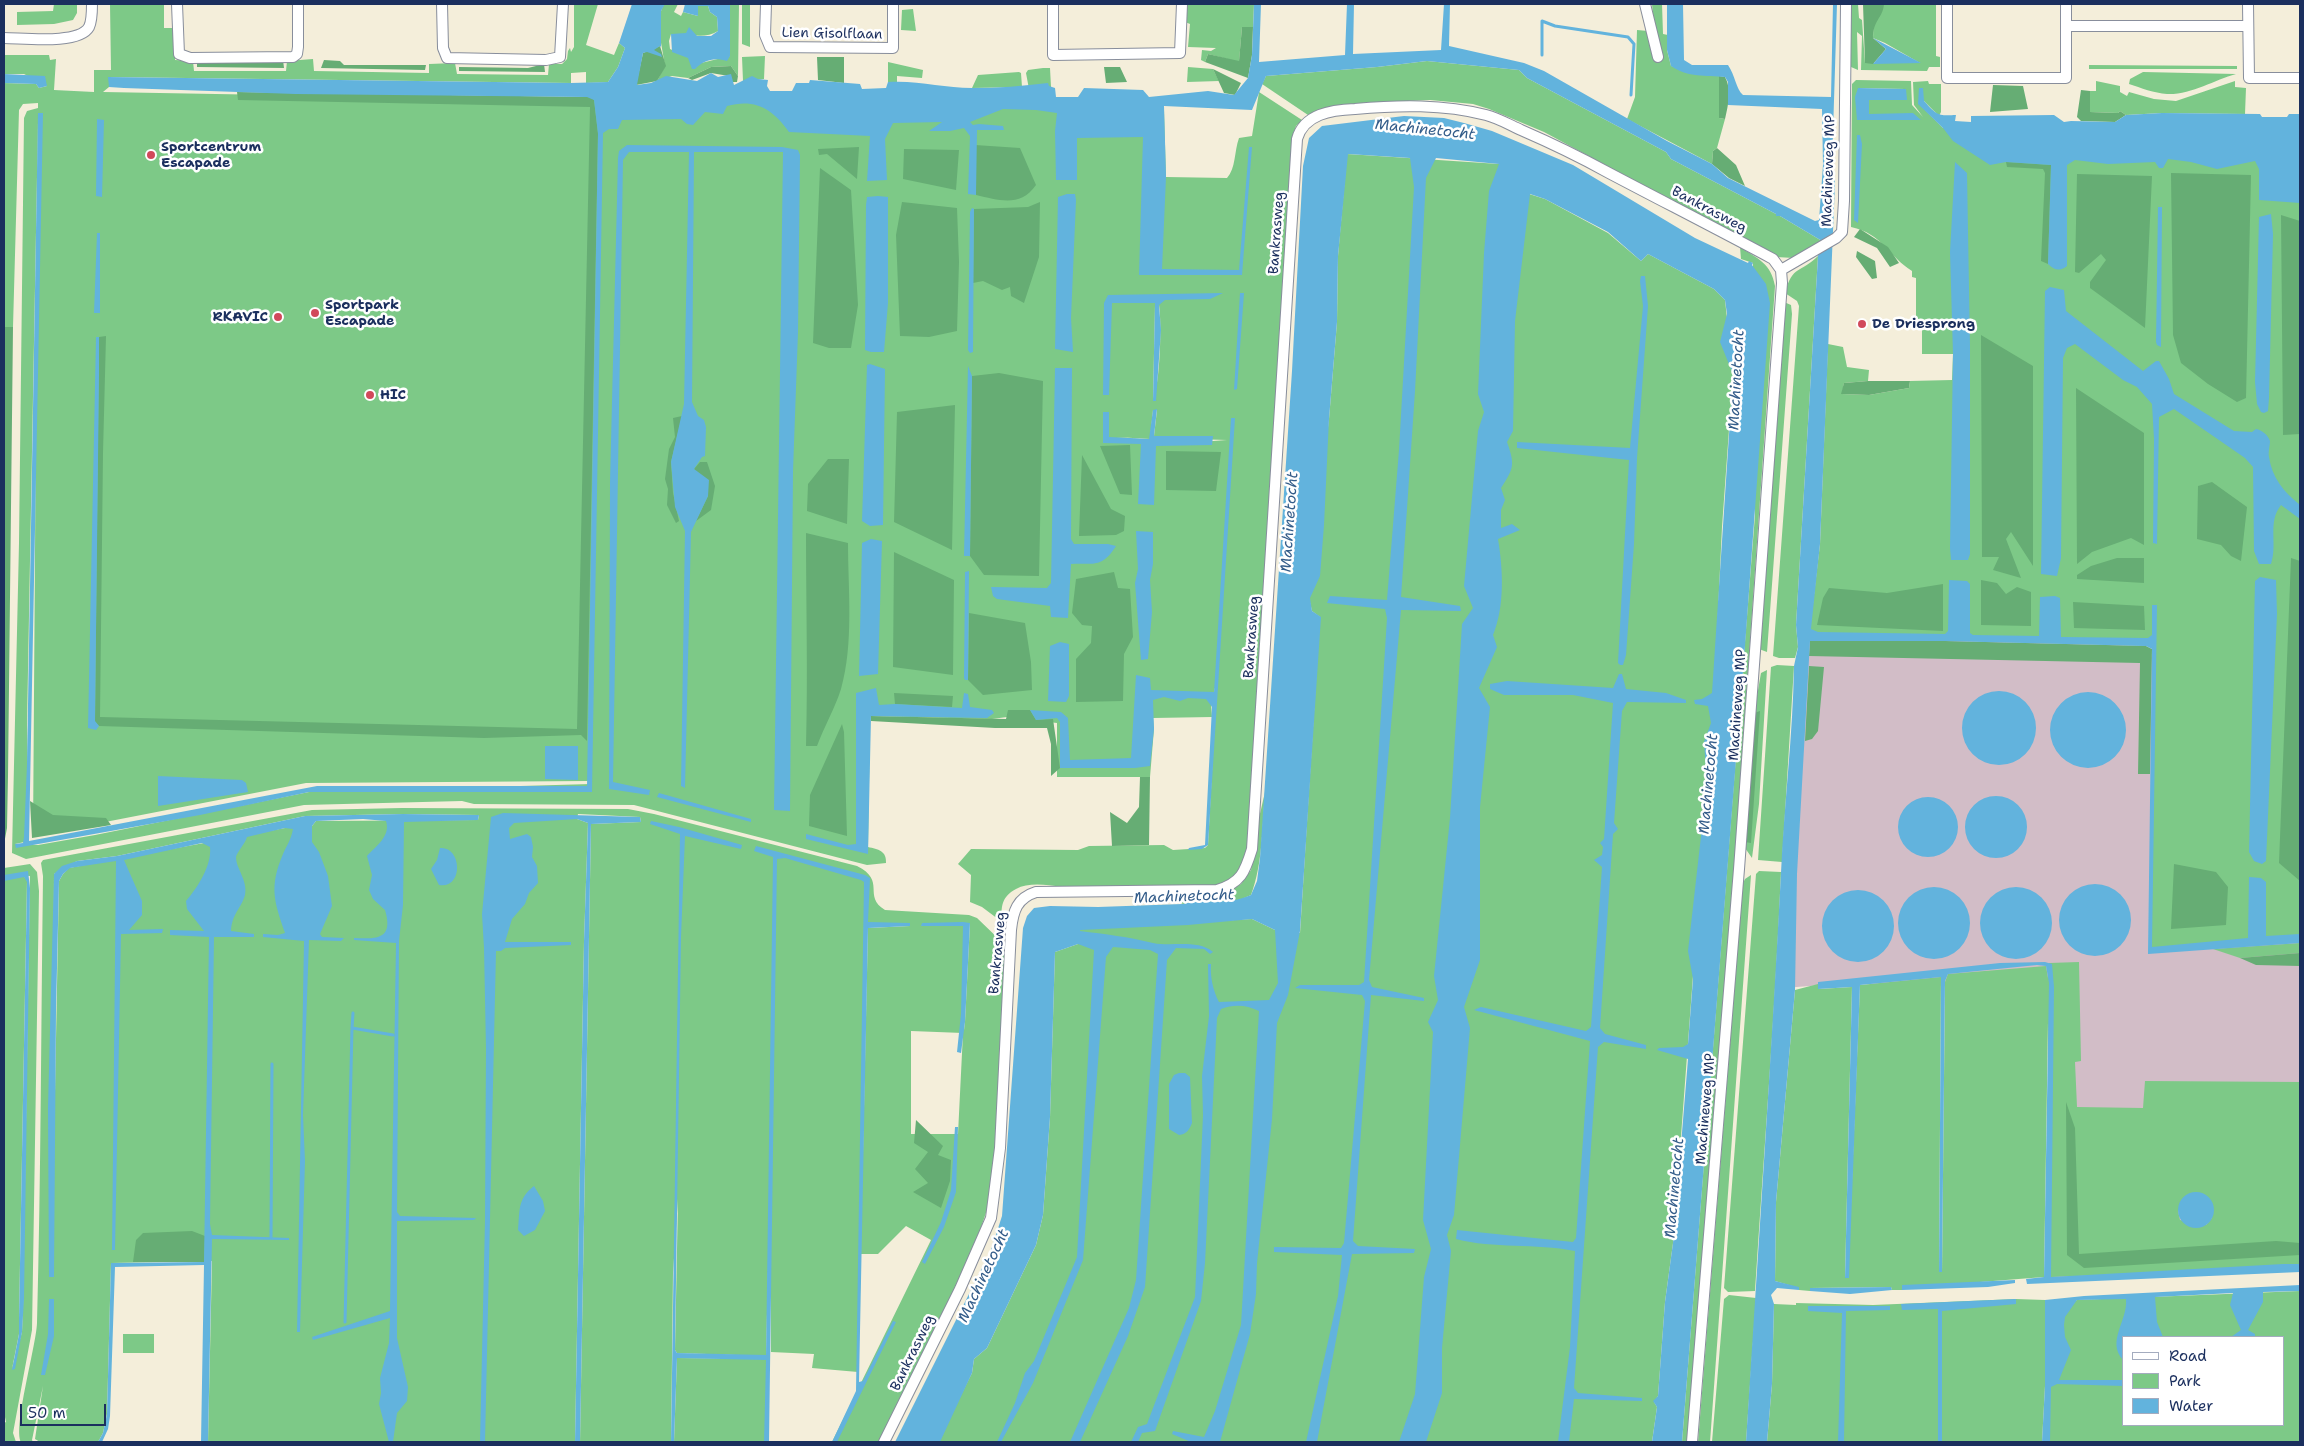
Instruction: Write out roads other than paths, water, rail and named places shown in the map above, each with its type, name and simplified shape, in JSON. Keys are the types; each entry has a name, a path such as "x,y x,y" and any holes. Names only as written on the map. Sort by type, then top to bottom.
{"street":[{"path":"4,38 69,39 83,34 90,26 92,4"},
{"path":"177,4 179,54 190,58 293,58 297,54 298,47 298,4"},
{"path":"442,4 443,48 444,55 447,58 546,60 560,57 563,4"},
{"name":"Lien Gisolflaan","path":"766,4 765,35 770,47 788,48 893,48 893,4"},
{"path":"1053,4 1053,55 1180,53 1182,4"},
{"path":"1645,4 1658,57"},
{"name":"Machineweg MP","path":"1692,1442 1756,650 1782,282 1781,270 1836,238 1842,232 1846,4"},
{"path":"1947,4 1947,78 2066,78 2066,4"},
{"path":"2248,4 2249,78 2300,78"},
{"path":"2066,26 2248,26"},
{"name":"Bankrasweg","path":"884,1442 960,1289 991,1218 1000,1148 1012,914 1017,903 1036,892 1217,890 1234,884 1248,864 1252,849 1296,139 1299,130 1307,120 1319,115 1348,109 1412,106 1446,108 1488,115 1567,150 1773,260 1781,270"}],"water":[{"path":"632,4 665,4 661,11 661,47 654,50 661,54 662,57 647,52 643,53 637,85 651,83 666,76 697,81 711,73 718,77 731,74 734,85 752,76 768,80 767,86 770,91 792,91 796,83 809,83 810,80 860,84 862,89 886,88 888,82 972,88 1048,83 1049,86 1055,88 1056,97 1078,97 1084,88 1143,90 1149,97 1208,91 1234,95 1248,78 1252,55 1254,4 1261,4 1259,62 1345,55 1347,4 1354,4 1353,54 1441,50 1444,4 1450,4 1449,46 1524,63 1544,71 1667,141 1712,164 1728,178 1815,221 1819,220 1823,165 1822,109 1728,105 1728,82 1725,77 1691,74 1671,66 1667,50 1667,4 1683,4 1684,60 1692,65 1728,65 1743,95 1831,97 1833,4 1837,4 1832,165 1835,183 1820,544 1811,629 1818,632 1945,634 1948,631 1949,580 1967,581 1970,584 1970,633 1973,635 2039,636 2040,597 2055,596 2060,598 2061,637 2148,638 2152,635 2152,605 2157,605 2152,947 2248,938 2249,877 2261,878 2266,882 2266,936 2300,934 2300,943 2148,954 2152,649 2146,646 1945,641 1810,641 1797,874 1795,990 1776,1202 1775,1281 1799,1287 1799,1290 1777,1288 1771,1295 1774,1304 1772,1384 1767,1442 1746,1442 1782,847 1794,666 1798,647 1796,625 1818,256 1822,241 1780,216 1776,216 1776,214 1671,159 1666,152 1527,78 1519,70 1427,61 1266,76 1252,110 1164,106 1166,177 1162,269 1239,270 1249,147 1252,147 1242,275 1139,275 1143,137 1077,138 1077,180 1056,180 1055,131 1057,113 1003,109 970,122 973,125 1003,126 1004,130 977,130 976,195 968,194 970,136 964,128 950,131 929,131 942,122 893,123 885,139 887,180 867,181 870,136 789,132 770,112 755,105 746,103 727,106 723,114 705,112 693,125 687,124 681,119 622,120 618,129 609,129 603,133 592,792 309,792 200,815 16,848 15,844 23,843 24,837 27,764 38,113 43,113 29,841 317,786 587,786 598,134 594,100 587,97 295,94 124,88 109,87 108,77 608,82 618,67 625,48 619,43"},
{"path":"685,4 730,4 730,56 727,61 710,60 692,69 688,58 672,52 671,34 686,33 689,27 697,36 711,36 718,31 717,17 710,12 708,6 698,6 698,16 683,12"},
{"path":"1873,38 1921,63 1873,64 1886,49"},
{"path":"4,74 45,76 47,86 39,88 36,84 4,83"},
{"path":"1858,88 1906,89 1907,100 1869,100 1869,114 1913,113 1921,120 1857,120 1855,97"},
{"path":"1919,88 1923,88 1924,101 1932,109 1941,115 1956,115 1955,121 1971,122 1971,116 2054,115 2064,122 2115,122 2126,115 2162,113 2260,114 2262,117 2287,117 2289,114 2300,114 2300,203 2259,200 2259,169 2255,161 2217,169 2191,162 2168,159 2163,168 2159,168 2155,162 2108,164 2075,160 2067,165 2067,266 2059,270 2055,269 2048,264 2051,165 2006,162 1990,165 1953,141 1943,128 1918,104"},
{"name":"Machinetocht","path":"1404,116 1444,118 1492,131 1573,165 1695,238 1748,263 1749,261 1753,263 1752,265 1766,284 1770,303 1682,1442 1652,1442 1657,1407 1653,1401 1658,1396 1688,1059 1657,1050 1659,1048 1683,1047 1688,1044 1693,979 1688,951 1707,783 1704,742 1711,723 1708,706 1695,704 1694,700 1702,699 1712,693 1733,374 1720,342 1727,314 1725,300 1714,289 1648,254 1641,261 1608,232 1545,199 1530,194 1515,321 1513,431 1507,442 1512,466 1509,476 1501,488 1505,500 1501,510 1501,528 1512,524 1520,530 1498,539 1502,587 1500,612 1493,635 1497,647 1479,688 1490,707 1480,807 1480,960 1464,1007 1470,1028 1454,1215 1447,1235 1451,1251 1442,1348 1442,1393 1426,1442 1399,1442 1415,1394 1424,1277 1431,1249 1423,1220 1433,1032 1428,1022 1438,1000 1434,976 1450,818 1462,624 1473,608 1464,586 1478,431 1484,412 1478,394 1484,253 1489,191 1499,164 1436,158 1426,178 1415,391 1401,597 1460,606 1461,611 1401,610 1369,980 1372,987 1424,998 1424,1001 1371,995 1353,1241 1358,1246 1415,1249 1414,1253 1352,1254 1317,1442 1306,1442 1338,1296 1342,1255 1274,1252 1274,1247 1341,1248 1344,1243 1365,1001 1362,995 1295,988 1300,985 1359,985 1364,982 1387,618 1385,609 1327,603 1330,596 1387,600 1399,450 1414,187 1410,158 1348,154 1338,256 1337,322 1329,419 1320,576 1310,598 1312,611 1321,617 1300,931 1288,995 1277,1023 1272,1119 1257,1263 1256,1294 1250,1334 1220,1442 1191,1442 1172,1434 1173,1431 1204,1437 1215,1411 1241,1325 1259,1011 1250,1007 1240,1006 1221,1009 1217,1018 1205,1263 1201,1301 1155,1431 1142,1433 1138,1442 1131,1442 1138,1427 1147,1424 1195,1297 1203,1115 1202,1076 1209,1016 1208,964 1211,964 1212,983 1219,1002 1269,1000 1278,983 1275,930 1252,919 1188,925 1080,930 1160,944 1192,944 1207,948 1213,952 1210,954 1204,949 1176,948 1167,960 1145,1287 1128,1336 1080,1442 1070,1442 1129,1308 1136,1280 1158,954 1150,950 1113,947 1106,957 1083,1260 1033,1383 1001,1442 997,1442 1015,1403 1025,1373 1034,1361 1077,1257 1094,950 1078,944 1055,952 1050,1117 1043,1215 1036,1245 987,1348 974,1359 972,1373 940,1442 895,1442 991,1250 1002,1216 1023,928 1027,916 1034,908 1050,906 1098,907 1233,900 1251,895 1257,881 1292,371 1303,166 1309,138 1322,126"},
{"path":"97,119 104,120 102,197 96,196"},
{"path":"1857,135 1860,135 1862,144 1858,223 1854,220"},
{"path":"627,145 782,147 798,150 800,155 798,332 793,471 790,811 774,810 783,152 694,152 692,402 698,416 704,420 706,427 705,456 702,457 694,469 709,480 708,496 691,532 685,788 681,786 685,531 675,507 671,462 684,404 689,152 629,152 623,160 613,782 650,790 649,795 609,789 610,483 618,158 619,151"},
{"path":"1955,162 1967,173 1970,346 1970,554 1968,560 1951,560 1950,548 1953,354 1950,252"},
{"path":"1075,194 1076,200 1071,318 1073,352 1055,349 1058,197"},
{"path":"867,197 888,197 888,303 884,352 871,352 865,350 866,205"},
{"path":"2158,207 2162,207 2161,347 2156,342"},
{"path":"972,208 974,209 973,352 970,353 968,350 970,212"},
{"path":"2271,214 2273,234 2269,398 2268,411 2264,413 2261,412 2257,404 2255,382 2259,217"},
{"path":"97,233 100,233 100,313 94,313"},
{"path":"1641,276 1645,276 1648,306 1626,655 1623,665 1620,665 1618,663 1629,460 1517,448 1517,442 1630,448 1643,306"},
{"path":"2050,287 2064,290 2066,311 2143,371 2156,361 2159,361 2169,379 2174,394 2234,431 2252,432 2256,429 2268,437 2270,441 2269,457 2273,472 2284,490 2300,505 2300,519 2281,505 2277,512 2271,564 2259,564 2254,551 2253,467 2245,458 2174,409 2159,417 2157,544 2153,543 2154,439 2152,404 2137,387 2123,380 2075,344 2067,348 2063,358 2061,558 2057,576 2041,574 2045,291"},
{"path":"1223,293 1210,299 1165,300 1159,305 1161,330 1156,401 1153,401 1155,303 1112,303 1109,395 1103,395 1104,303 1108,295"},
{"path":"1240,293 1244,293 1237,389 1234,390"},
{"path":"96,337 99,337 99,372 95,721 99,726 96,730 88,728"},
{"path":"870,364 885,369 883,525 870,526 862,521 867,365"},
{"path":"968,366 972,376 970,556 964,556"},
{"path":"1055,368 1072,368 1071,539 1074,544 1108,544 1116,546 1106,558 1097,563 1071,564 1068,618 1051,617 1050,606 997,599 993,596 991,587 1047,588 1051,583"},
{"path":"1157,409 1154,436 1213,436 1212,445 1156,446 1154,505 1138,504 1141,444 1103,443 1103,412 1109,412 1109,437 1149,439 1153,410"},
{"path":"1231,418 1235,418 1208,845 1202,849 1188,850 1189,848 1205,845 1212,707 1206,699 1188,698 1180,701 1164,697 1153,700 1154,729 1150,766 1135,768 1060,768 1060,722 1057,718 1036,720 1030,710 1061,712 1068,718 1070,760 1131,758 1136,675 1150,678 1151,690 1214,692"},
{"path":"1136,531 1153,532 1153,564 1150,580 1152,612 1148,659 1141,660 1135,583 1138,569"},
{"path":"871,539 882,541 878,674 859,676 862,543"},
{"path":"969,571 968,680 965,680 965,572"},
{"path":"2260,577 2276,580 2277,614 2266,861 2262,864 2254,861 2249,852 2255,581"},
{"path":"1060,642 1069,644 1069,696 1066,702 1048,701 1050,646"},
{"path":"1619,674 1622,674 1626,689 1666,693 1686,700 1686,703 1627,702 1622,711 1614,823 1618,829 1613,834 1600,1028 1605,1034 1646,1045 1646,1049 1604,1042 1598,1047 1574,1388 1578,1393 1642,1398 1642,1401 1574,1399 1569,1442 1558,1442 1570,1347 1575,1251 1545,1247 1485,1244 1456,1239 1457,1230 1573,1242 1576,1238 1590,1041 1474,1010 1481,1007 1586,1031 1591,1027 1602,867 1594,860 1602,855 1603,847 1600,843 1604,839 1613,703 1573,695 1504,695 1490,689 1490,684 1507,681 1613,688"},
{"path":"876,688 879,705 895,704 962,708 964,693 968,694 970,707 992,710 994,713 987,718 871,716 868,854 806,839 806,834 848,845 856,844 856,693"},
{"path":"1999,691 2020,697 2030,707 2036,728 2030,749 2020,759 1999,765 1978,759 1968,749 1962,728 1968,707 1978,697"},
{"path":"2088,692 2102,695 2115,703 2123,716 2126,730 2123,744 2115,757 2102,765 2088,768 2074,765 2061,757 2053,744 2050,730 2053,716 2061,703 2074,695"},
{"path":"545,746 578,746 578,780 545,779"},
{"path":"158,776 242,780 246,783 248,792 158,806"},
{"path":"659,793 751,819 751,822 657,797"},
{"path":"1990,796 2002,796 2018,805 2025,815 2027,827 2025,839 2018,849 2002,858 1990,858 1979,853 1970,844 1965,833 1965,821 1970,810 1979,801"},
{"path":"1922,797 1934,797 1950,805 1956,815 1958,827 1956,839 1950,849 1934,857 1922,857 1906,849 1898,833 1898,821 1906,805"},
{"path":"503,813 640,817 641,822 591,824 580,1442 575,1442 584,941 588,823 577,819 514,823 509,828 510,839 527,834 531,837 532,857 537,866 538,883 529,893 525,904 512,919 505,942 571,942 571,945 505,948 501,951 496,951 485,1442 480,1442 485,1220 486,1049 482,914 491,817"},
{"path":"479,815 478,820 404,822 403,905 399,941 397,1212 400,1216 476,1218 474,1220 397,1221 397,1338 408,1387 407,1401 397,1413 393,1442 389,1442 379,1404 381,1393 380,1378 389,1343 390,1318 313,1340 312,1337 390,1311 396,943 354,940 354,938 381,936 387,927 385,910 373,899 369,890 372,875 367,856 385,836 386,821 363,819 316,821 312,826 312,842 319,852 328,876 332,906 320,934 322,937 344,938 341,941 309,940 303,1115 305,1161 300,1332 297,1332 304,941 263,937 263,934 278,935 285,933 276,903 275,885 279,866 293,829 285,828 247,837 236,857 245,884 245,895 233,920 231,931 254,934 254,937 214,937 210,1224 212,1235 289,1238 289,1240 212,1239 208,1442 201,1442 204,1265 115,1267 110,1416 108,1429 102,1442 98,1442 103,1433 107,1414 111,1263 204,1262 209,937 170,935 170,930 204,931 187,909 186,901 199,883 206,868 209,861 210,847 202,843 124,860 142,901 142,915 129,930 163,929 162,933 121,934 115,1250 112,1250 116,861 70,868 59,881 54,1277 49,1277 48,1108 54,874 62,866 77,861 117,856 305,816"},
{"path":"651,821 742,845 741,849 685,836 681,937 675,1350 677,1353 766,1355 773,857 754,851 756,846 865,875 870,878 868,922 910,923 910,926 868,928 859,1382 863,1381 893,1321 896,1322 837,1442 832,1442 856,1391 864,882 785,858 777,859 769,1442 764,1442 766,1360 677,1358 674,1442 671,1442 680,834 650,824"},
{"path":"440,848 447,849 453,854 457,867 453,881 439,885 431,869 437,860"},
{"path":"28,871 30,888 24,1299 22,1332 15,1369 12,1370 19,1334 27,882 24,877 4,881 4,875"},
{"path":"2095,884 2115,890 2125,900 2131,920 2125,940 2115,950 2095,956 2075,950 2065,940 2059,920 2065,900 2075,890"},
{"path":"1934,887 1954,893 1964,903 1970,923 1964,943 1954,953 1934,959 1914,953 1904,943 1898,923 1904,903 1914,893"},
{"path":"2016,887 2036,893 2046,903 2052,923 2046,943 2036,953 2016,959 1996,953 1986,943 1980,923 1986,903 1996,893"},
{"path":"1858,890 1878,896 1888,906 1894,926 1888,946 1878,956 1858,962 1838,956 1828,946 1822,926 1828,906 1838,896"},
{"path":"922,923 970,923 965,1022 961,1053 957,1052 961,1014 963,926 921,926"},
{"path":"2045,962 2052,964 2054,987 2051,1277 2283,1264 2300,1264 2300,1272 2027,1284 2026,1279 2044,1277 2049,983 2046,966 2037,965 1948,974 1945,981 1942,1272 1939,1272 1941,977 1860,985 1849,1278 1845,1278 1852,987 1818,989 1818,982 2000,963"},
{"path":"1185,1073 1190,1077 1192,1123 1184,1134 1179,1135 1169,1129 1169,1084 1174,1075"},
{"path":"955,1127 958,1127 956,1192 944,1227 925,1264 922,1262 941,1222 951,1190"},
{"path":"534,1186 543,1201 545,1211 535,1230 524,1236 518,1230 520,1206 525,1196"},
{"path":"2196,1192 2208,1198 2214,1210 2208,1222 2196,1228 2184,1222 2178,1210 2184,1198"},
{"path":"2015,1280 2015,1283 1988,1287 1902,1290 1902,1285"},
{"path":"2300,1285 2300,1291 2263,1292 2263,1302 2248,1330 2255,1334 2255,1336 2232,1336 2241,1330 2230,1305 2233,1293 2155,1297 2157,1322 2163,1336 2122,1336 2122,1359 2118,1353 2117,1338 2126,1307 2126,1299 2077,1300 2065,1317 2065,1337 2071,1350 2059,1380 2122,1380 2122,1386 2057,1384 2051,1387 2050,1442 2042,1442 2045,1386 2045,1300 2084,1296"},
{"path":"1891,1287 1892,1290 1850,1294 1810,1291 1810,1288"},
{"path":"49,1299 54,1299 54,1336 45,1375 41,1375 48,1334"},
{"path":"2016,1299 2016,1304 1942,1311 1942,1442 1938,1442 1938,1309 1902,1310 1901,1304"},
{"path":"1808,1306 1890,1306 1890,1310 1846,1311 1844,1442 1838,1442 1842,1313 1808,1311"}],"waterway":[{"path":"1542,55 1542,21 1555,26 1628,37 1634,44 1631,95"},
{"path":"353,1013 352,1028 393,1035"},
{"path":"345,1322 352,1028"},
{"path":"271,1237 272,1064"}],"place":[{"name":"Sportcentrum Escapade","path":"151,155"},
{"name":"Sportpark Escapade","path":"315,313"},
{"name":"RKAVIC","path":"278,317"},
{"name":"De Driesprong","path":"1862,324"},
{"name":"HIC","path":"370,395"}]}
